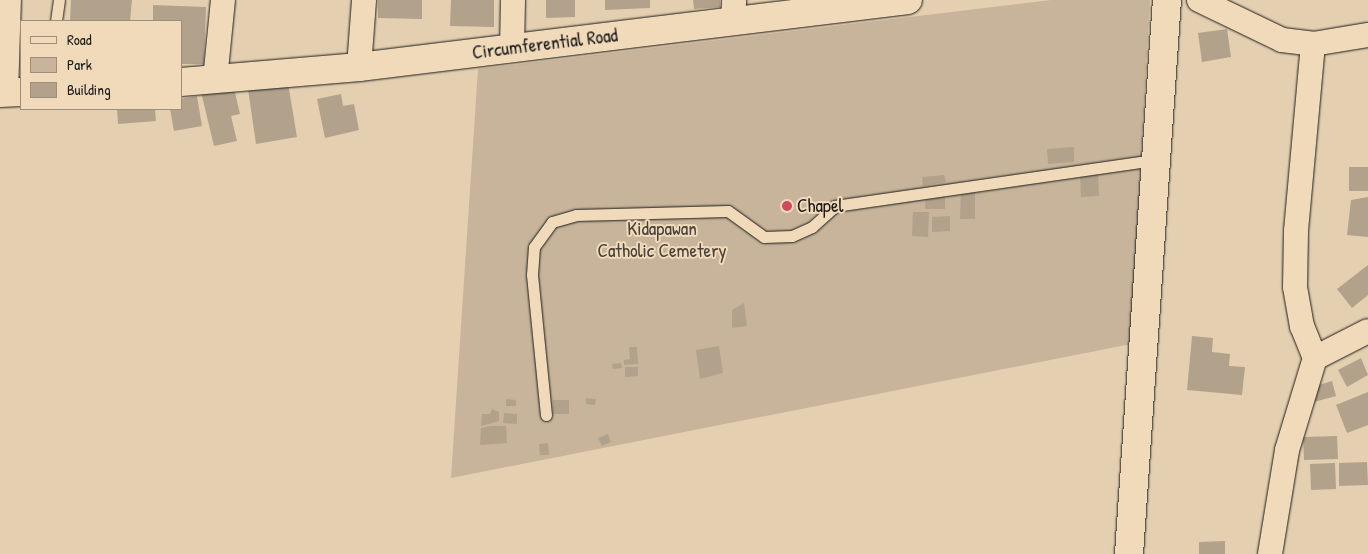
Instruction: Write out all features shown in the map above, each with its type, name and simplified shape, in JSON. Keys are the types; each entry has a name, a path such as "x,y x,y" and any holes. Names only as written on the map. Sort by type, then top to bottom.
{"street":[{"path":"9,0 9,93"},
{"path":"215,80 223,0"},
{"path":"359,67 364,0"},
{"path":"512,48 513,0"},
{"name":"Circumferential Road","path":"182,82 359,67 512,48 733,11 908,0"},
{"path":"1129,554 1154,160 1167,0"},
{"path":"1199,0 1282,40 1313,44 1368,36"},
{"path":"1270,554 1287,450 1315,358 1302,326 1295,287 1296,231 1313,44"},
{"path":"1315,358 1368,331"}],"lane":[{"path":"56,20 59,0"},
{"path":"546,415 532,275 534,247 552,222 576,215 728,211 764,237 792,236 812,227 836,206 1154,160"}],"green space":[{"name":"Kidapawan Catholic Cemetery","path":"1051,0 1150,0 1131,344 451,478 478,69"}],"building":[{"path":"71,0 132,0 130,20 70,20"},
{"path":"378,0 422,0 422,19 378,18"},
{"path":"451,0 494,0 494,27 450,26"},
{"path":"546,0 575,0 575,17 546,18"},
{"path":"605,0 650,0 650,8 605,10"},
{"path":"693,0 720,0 720,7 694,9"},
{"path":"153,5 206,7 204,64 182,64 182,20 153,20"},
{"path":"1227,29 1231,57 1202,62 1198,33"},
{"path":"288,83 297,137 256,144 248,89"},
{"path":"233,84 240,114 231,116 237,141 214,146 201,92"},
{"path":"341,94 343,106 354,104 359,130 325,138 317,99"},
{"path":"197,96 202,126 174,131 170,110 182,110 182,99"},
{"path":"117,110 155,110 156,121 118,124"},
{"path":"1074,147 1074,162 1048,164 1047,149"},
{"path":"1349,167 1368,167 1368,191 1349,191"},
{"path":"1080,174 1098,174 1099,196 1081,197"},
{"path":"944,175 946,182 923,186 922,177"},
{"path":"961,191 975,191 975,219 960,219"},
{"path":"926,192 945,192 945,209 925,209"},
{"path":"1368,197 1368,237 1347,235 1351,200"},
{"path":"913,212 929,212 928,237 912,236"},
{"path":"950,216 950,231 932,232 932,217"},
{"path":"1368,265 1368,295 1352,308 1337,289"},
{"path":"744,303 747,326 732,328 732,310"},
{"path":"1192,336 1213,338 1212,352 1230,354 1229,366 1245,367 1242,395 1187,390"},
{"path":"719,346 723,373 700,379 696,350"},
{"path":"629,347 637,347 638,364 624,365 624,360 630,359"},
{"path":"1361,358 1368,375 1347,387 1338,370"},
{"path":"621,363 622,368 613,369 612,364"},
{"path":"625,367 638,367 638,376 625,377"},
{"path":"1332,381 1336,396 1314,402 1309,388"},
{"path":"1368,392 1368,425 1347,433 1336,405"},
{"path":"586,398 596,399 595,405 586,404"},
{"path":"506,399 516,400 516,406 506,406"},
{"path":"553,400 569,400 569,414 553,414"},
{"path":"492,409 499,412 499,421 481,426 482,414 490,414"},
{"path":"504,413 517,414 517,424 503,423"},
{"path":"506,426 507,443 480,445 481,428"},
{"path":"608,434 611,442 602,446 598,438"},
{"path":"1337,436 1338,459 1304,460 1303,437"},
{"path":"548,443 549,455 540,455 539,444"},
{"path":"1367,462 1368,485 1339,486 1339,463"},
{"path":"1335,463 1336,489 1311,490 1310,464"},
{"path":"1225,541 1225,554 1199,554 1199,542"}],"place":[{"name":"Chapel","path":"787,206"}]}
